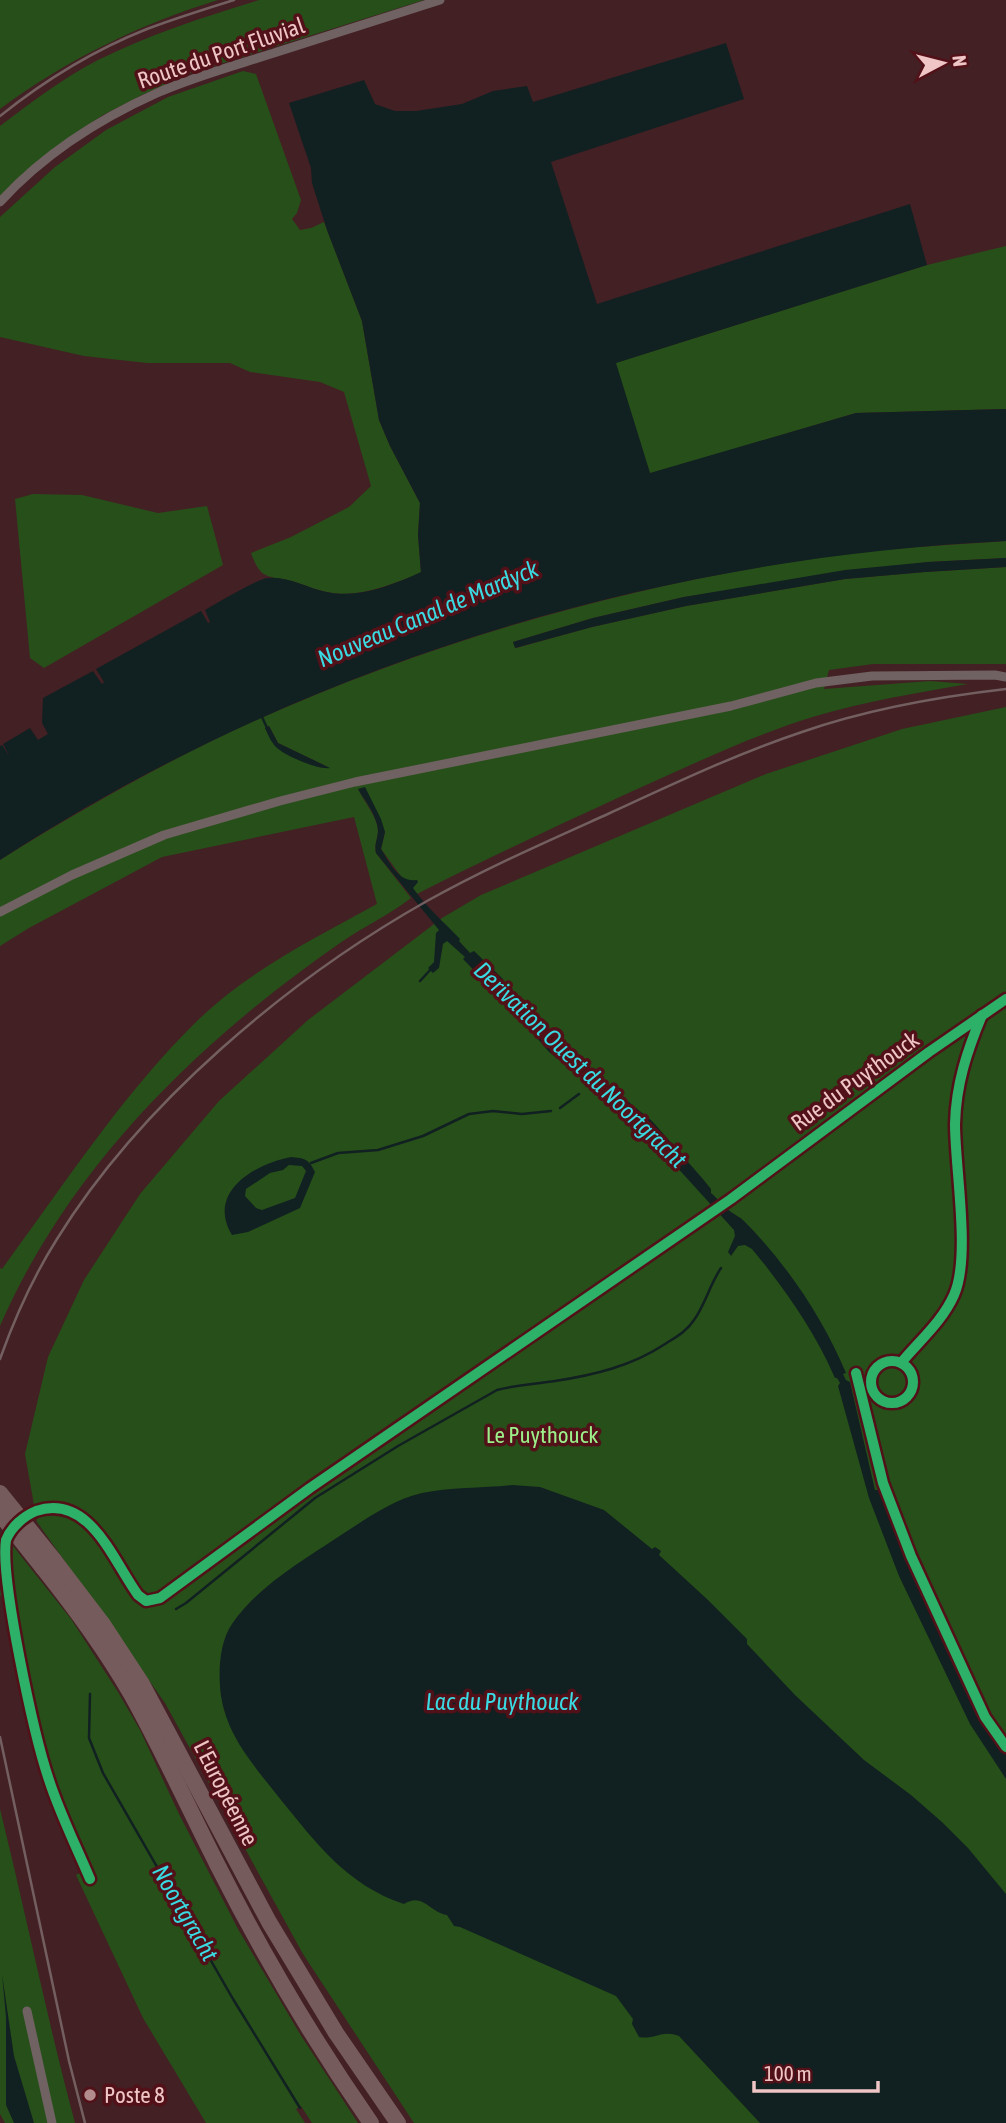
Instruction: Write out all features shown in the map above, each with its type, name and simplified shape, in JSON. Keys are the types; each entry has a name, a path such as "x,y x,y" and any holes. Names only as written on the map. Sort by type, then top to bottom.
{"highway":[{"name":"L'Européenne","path":"0,1493 124,1682 261,1947 317,2042 371,2123"},
{"name":"L'Européenne","path":"0,1514 102,1623 142,1684 276,1935 336,2033 398,2123"}],"street":[{"name":"Route du Port Fluvial","path":"0,202 34,170 79,136 157,93 211,73 440,0"},
{"path":"0,912 72,875 164,835 355,782 731,706 811,684 872,676 1006,677"},
{"name":"Rue du Puythouck","path":"90,1879 49,1780 25,1694 7,1611 4,1544 8,1535 27,1516 55,1508 67,1509 80,1516 98,1535 138,1595 146,1601 160,1598 310,1488 714,1211 929,1052 1006,999"},
{"path":"27,2011 52,2123"}],"green space":[{"path":"0,0 218,0 160,20 104,45 25,91 0,109"},
{"path":"259,0 424,0 188,74 142,95 103,115 50,151 0,196 0,126 60,82 98,60 157,34"},
{"path":"243,71 256,74 301,200 292,219 300,230 324,222 362,321 379,420 420,503 418,535 421,573 363,592 339,594 270,577 261,572 251,553 291,537 349,507 371,486 344,392 320,382 250,372 230,363 147,363 84,356 0,337 0,217 55,167 106,130 168,97"},
{"path":"1006,246 1006,409 856,413 650,474 615,363 927,265"},
{"path":"33,494 82,495 158,513 207,506 223,565 44,668 30,658 15,499"},
{"path":"1006,541 1006,558 928,562 684,597 593,618 513,642 516,648 592,627 686,606 845,579 1006,567 1006,664 873,664 829,670 824,689 930,681 968,684 854,706 767,733 624,795 417,894 412,888 414,884 403,879 381,849 385,832 358,789 377,825 376,853 411,898 340,943 288,981 189,1065 143,1112 101,1161 62,1213 29,1268 0,1326 0,1268 2,1269 118,1111 168,1051 195,1023 236,988 306,943 377,904 354,817 162,857 0,946 0,860 125,786 221,736 325,691 470,638 618,597 769,565 866,552","holes":["269,726 278,743 328,767 275,746 265,728"]},
{"name":"Le Puythouck","path":"1006,707 1006,2123 414,2123 303,1954 165,1703 37,1522 25,1454 48,1357 84,1280 140,1194 219,1101 308,1020 442,918 481,895 766,774 902,729"},
{"path":"9,1541 71,1619 118,1692 140,1730 179,1814 238,1929 300,2034 358,2123 312,2123 301,2106 296,2109 305,2123 206,2123 143,2018 76,1875 92,1868 78,1840 53,1773 34,1715 15,1628 0,1594"},
{"path":"0,1809 75,2123 5,2123 0,2114"}],"water":[{"name":"Nouveau Canal de Mardyck","path":"726,43 744,99 551,162 597,304 910,204 927,265 616,363 650,473 856,413 1006,409 1006,541 873,552 741,571 610,598 482,634 356,678 233,731 114,791 0,860 0,746 2,745 10,757 3,744 30,728 38,740 48,734 42,723 43,698 93,671 102,684 104,682 96,669 201,611 208,623 210,622 205,610 263,579 283,579 326,592 350,594 387,586 421,572 418,535 420,503 379,420 362,321 327,230 312,183 311,168 289,103 364,80 375,104 395,111 416,111 462,104 493,91 527,86 533,102"},
{"path":"1006,558 1006,567 845,579 686,606 515,648 513,642 593,618 684,597 845,570"},
{"path":"269,726 278,743 330,768 310,765 281,751 265,728"},
{"name":"Derivation Ouest du Noortgracht","path":"365,787 385,832 381,849 396,871 405,878 417,880 413,888 470,953 474,951 503,979 506,989 588,1069 652,1121 702,1178 711,1193 759,1237 789,1273 815,1312 837,1352 846,1373 843,1374 846,1380 850,1382 875,1490 878,1490 925,1602 984,1720 1006,1754 1006,1779 970,1724 899,1576 869,1498 838,1386 840,1383 798,1310 752,1249 745,1245 738,1246 731,1256 728,1252 735,1236 734,1230 664,1153 645,1128 549,1052 463,959 465,957 447,941 443,944 439,968 433,973 428,968 434,962 436,933 439,930 376,853 377,825 358,789"},
{"path":"291,1157 303,1159 311,1164 315,1172 300,1208 248,1232 232,1235 226,1220 225,1206 230,1193 238,1182 250,1173","holes":["289,1165 302,1166 306,1171 295,1198 262,1210 256,1208 245,1196 246,1189 270,1173 283,1170"]},
{"name":"Lac du Puythouck","path":"512,1485 540,1487 604,1510 652,1549 655,1547 661,1551 659,1555 747,1639 747,1644 795,1695 864,1760 943,1823 968,1848 1006,1894 1006,2123 760,2123 679,2036 668,2034 639,2037 632,2024 633,2019 616,1996 454,1926 447,1915 421,1901 404,1904 366,1886 321,1847 262,1776 229,1725 221,1696 220,1668 224,1640 243,1610 267,1586 295,1565 368,1517 400,1500 432,1491"},
{"path":"2,1974 14,2056 34,2123 14,2123 6,2105 6,2017"}],"waterway":[{"path":"262,717 268,730"},
{"path":"420,981 432,968"},
{"name":"Derivation Ouest du Noortgracht","path":"560,1108 579,1094"},
{"path":"311,1163 338,1153 378,1150 423,1136 469,1114 493,1111 522,1114 551,1111"},
{"path":"176,1609 315,1498 398,1446 497,1390 570,1379 626,1364 681,1334 701,1308 721,1268"},
{"name":"Noortgracht","path":"90,1694 89,1738 103,1773 233,1999 300,2108"}],"railway":[{"path":"0,116 52,78 108,46 158,25 234,0"},
{"path":"0,1359 25,1297 48,1253 91,1189 131,1140 222,1048 271,1006 375,932 494,866 753,750 877,710 1006,689"},
{"path":"0,1737 69,2061 85,2123"}],"cycle path":[{"path":"90,1879 49,1780 20,1658 6,1560 6,1540 18,1523 36,1511 55,1508 71,1512 98,1534 138,1595 146,1601 160,1598 310,1488 731,1199 929,1052 1006,999"},
{"path":"901,1363 943,1314 954,1295 959,1279 962,1236 956,1109 963,1068 982,1015"},
{"path":"892,1361 907,1367 913,1382 907,1397 892,1403 877,1397 871,1382 877,1367 892,1361"},
{"path":"856,1373 883,1483 911,1556 985,1717 1006,1747"}],"place":[{"name":"Poste 8","path":"90,2095"}]}
